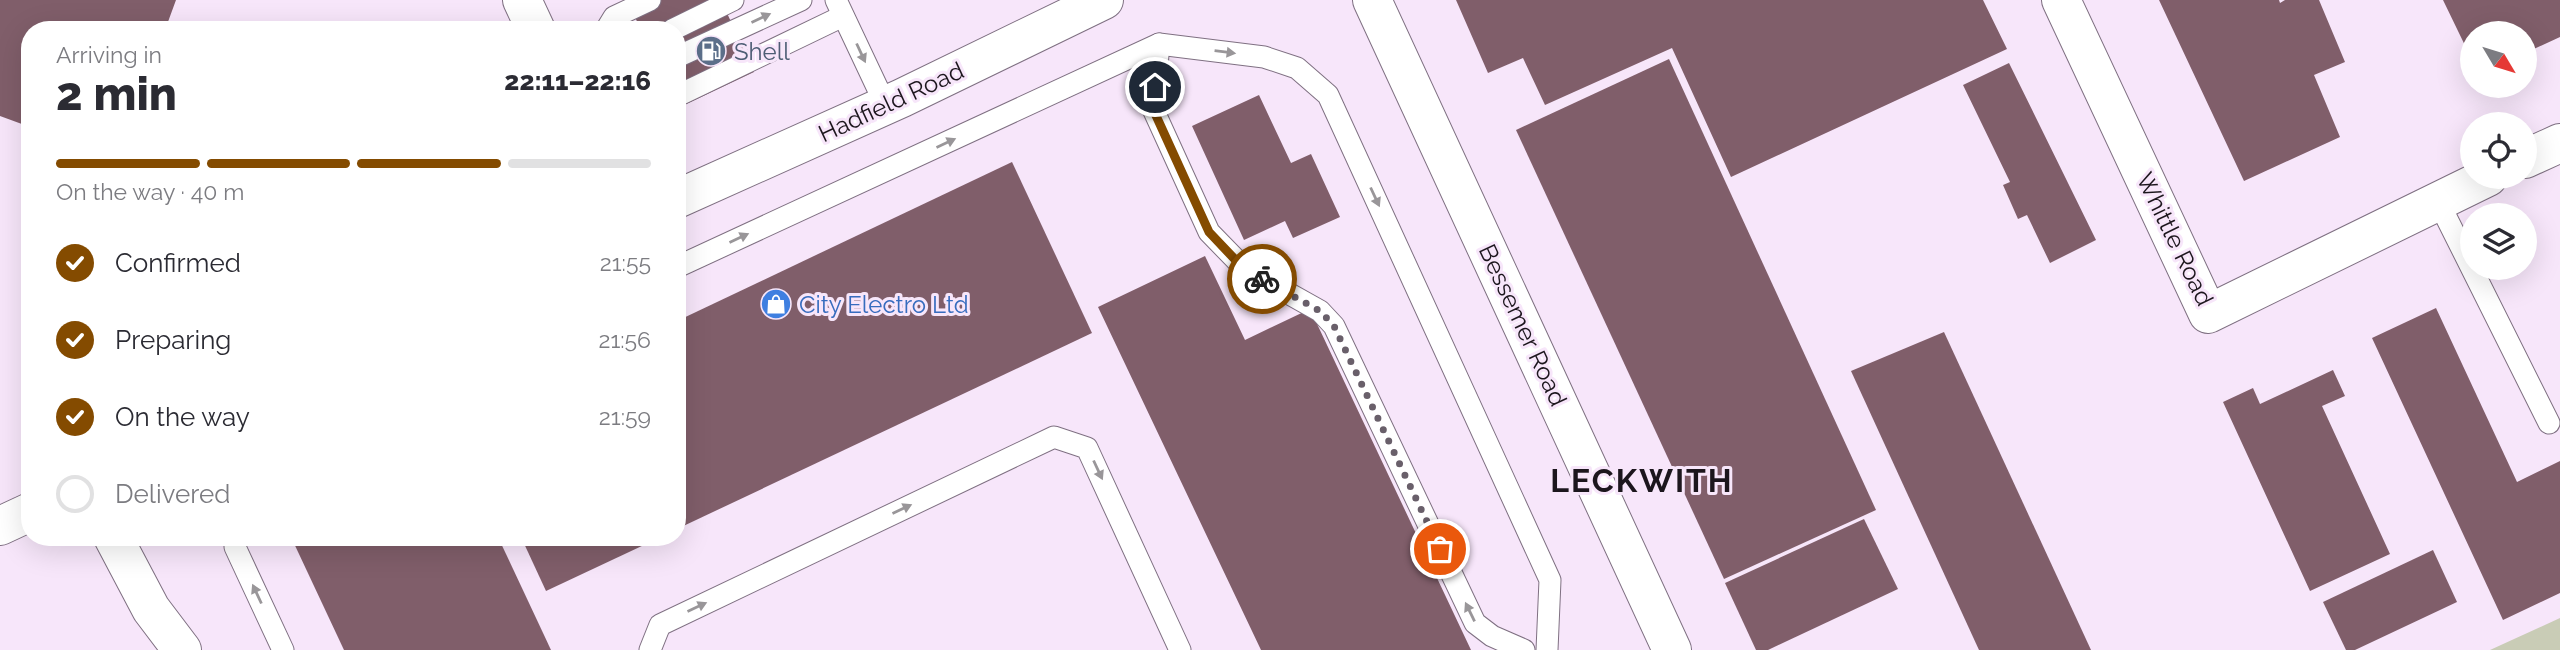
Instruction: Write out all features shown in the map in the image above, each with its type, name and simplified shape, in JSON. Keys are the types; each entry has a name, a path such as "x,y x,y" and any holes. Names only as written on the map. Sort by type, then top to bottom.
{"street":[{"path":"522,0 532,21"},
{"name":"Hadfield Road","path":"686,195 886,106 1104,0"},
{"name":"Bessemer Road","path":"1373,0 1672,650"},
{"name":"Whittle Road","path":"2061,0 2208,314 2463,189"},
{"path":"2537,154 2560,143"},
{"path":"0,526 21,516"},
{"path":"118,546 151,609 182,650"}],"lane":[{"path":"612,21 614,17 650,0"},
{"path":"686,23 733,0"},
{"path":"686,53 801,0"},
{"path":"686,91 839,8 886,106"},
{"path":"686,263 1159,44 1264,57 1297,68 1328,95 1550,580 1547,650"},
{"path":"1159,44 1153,109 1209,232 1245,270 1320,311 1334,326 1475,623 1492,636 1524,650"},
{"path":"2438,201 2549,423"},
{"path":"650,650 660,625 1054,437 1087,447 1180,650"},
{"path":"235,546 283,650"}],"green space":[{"path":"2560,618 2560,650 2490,650"}],"building":[{"path":"0,0 176,0 168,21 21,21 21,124 0,116"},
{"name":"Shell","path":"627,0 721,0 754,72 686,104 686,21 637,21"},
{"path":"1456,0 1983,0 2007,49 1731,177 1672,48 1545,105 1523,58 1488,73"},
{"path":"2159,0 2279,0 2280,3 2285,0 2319,0 2345,62 2314,75 2340,137 2244,181"},
{"path":"2443,0 2560,0 2560,37 2538,47 2538,21 2460,21 2460,35"},
{"path":"1669,59 1876,510 1724,579 1516,130"},
{"path":"2009,63 2096,240 2050,263 2027,215 2018,219 2003,185 2010,182 1963,85"},
{"path":"1259,95 1291,163 1311,154 1340,217 1293,238 1285,221 1244,240 1192,126"},
{"path":"1012,162 1092,333 686,525 686,317"},
{"path":"1205,256 1245,340 1310,309 1471,650 1261,650 1098,307"},
{"path":"2436,308 2517,482 2560,461 2560,593 2503,620 2372,338"},
{"path":"1944,332 2091,650 1979,650 1851,371"},
{"path":"2333,370 2345,396 2322,406 2390,554 2310,591 2223,402 2253,388 2260,404"},
{"path":"1864,519 1898,589 1768,650 1756,650 1725,583"},
{"path":"295,546 502,546 551,650 344,650"},
{"path":"525,546 642,546 546,591"},
{"path":"2433,550 2457,602 2355,650 2346,650 2323,602"}],"way so far":[{"path":"1262,279 1320,311 1334,326 1440,549"}],"place":[{"name":"Shell","path":"711,51"},
{"name":"City Electro Ltd","path":"776,304"}],"district":[{"name":"LECKWITH","path":"1642,480"}],"route":[{"path":"1155,87 1153,109 1209,232 1245,270 1262,279"}]}
